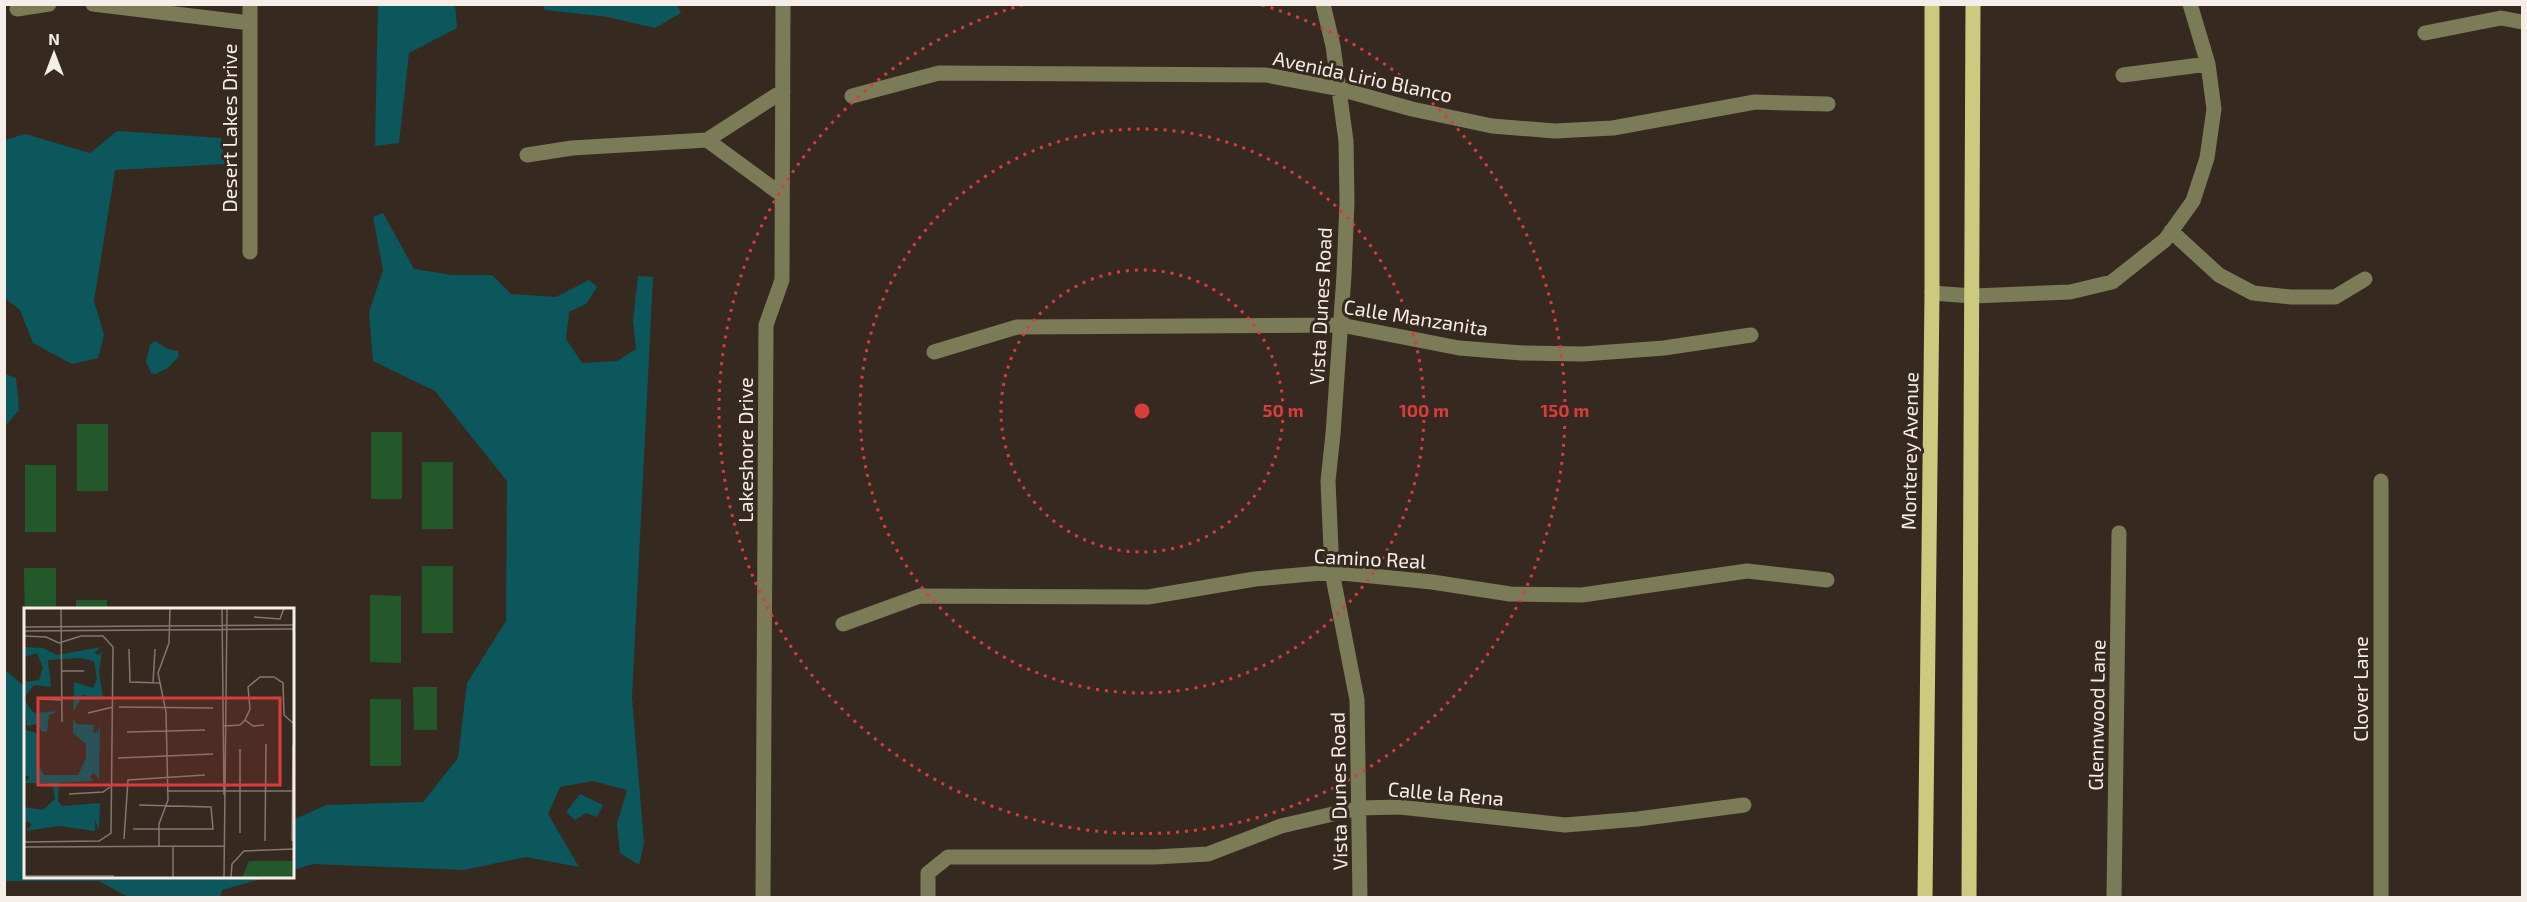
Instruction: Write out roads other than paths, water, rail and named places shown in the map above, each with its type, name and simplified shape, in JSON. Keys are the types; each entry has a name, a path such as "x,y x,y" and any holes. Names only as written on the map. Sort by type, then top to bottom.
{"main road":[{"name":"Monterey Avenue","path":"1925,897 1932,293 1932,4"},
{"path":"1969,897 1973,4"}],"street":[{"path":"17,9 49,4"},
{"path":"93,4 250,22"},
{"path":"156,12 170,4"},
{"name":"Desert Lakes Drive","path":"250,4 250,252"},
{"name":"Lakeshore Drive","path":"763,897 766,325 782,280 783,4"},
{"name":"Vista Dunes Road","path":"1323,4 1333,46 1346,141 1347,202 1341,325 1328,482 1332,572 1357,700 1360,897"},
{"path":"1932,293 1972,296 2070,292 2112,282 2164,240 2193,201 2207,158 2214,109 2208,64 2190,4"},
{"path":"2425,33 2501,18 2523,22"},
{"path":"2122,75 2208,64"},
{"name":"Avenida Lirio Blanco","path":"852,96 939,73 1266,75 1340,89 1412,109 1492,126 1556,131 1613,128 1755,102 1828,104"},
{"path":"527,154 572,148 707,140 783,91"},
{"path":"707,140 782,195"},
{"path":"2171,231 2219,275 2253,293 2291,297 2335,297 2365,279"},
{"name":"Calle Manzanita","path":"934,352 1017,327 1341,325 1459,348 1522,353 1583,354 1664,348 1751,335"},
{"name":"Clover Lane","path":"2381,482 2381,897"},
{"name":"Glennwood Lane","path":"2114,897 2119,533"},
{"name":"Camino Real","path":"843,624 920,596 1148,597 1256,579 1332,572 1432,582 1510,594 1582,595 1747,571 1827,580"},
{"name":"Calle la Rena","path":"928,897 928,873 948,856 1208,854 1281,826 1359,808 1400,807 1565,825 1638,819 1744,805"}],"water":[{"path":"378,5 455,5 457,28 409,53 399,143 375,146"},
{"path":"543,5 677,5 681,13 655,28 608,17 545,10"},
{"path":"117,131 221,138 225,164 115,170 94,301 104,335 98,358 72,364 33,343 20,310 5,298 5,140 25,134 90,153"},
{"path":"383,213 414,269 452,275 492,275 511,294 556,297 589,280 597,287 586,304 569,312 566,339 582,363 617,361 636,349 633,321 638,276 653,277 632,697 644,843 639,865 620,853 617,824 627,790 593,781 560,787 548,814 579,867 526,857 464,870 313,864 294,870 294,820 326,805 423,802 458,758 467,683 506,621 507,481 435,391 373,361 369,312 383,270 373,217"},
{"path":"155,341 168,349 178,351 179,356 169,367 156,374 151,373 146,362 150,345"},
{"path":"5,374 16,378 19,410 5,426"},
{"path":"5,670 24,686 24,878 265,878 222,890 220,898 128,897 99,881 5,881"},
{"path":"580,794 603,805 597,817 586,813 575,820 566,812"}]}
